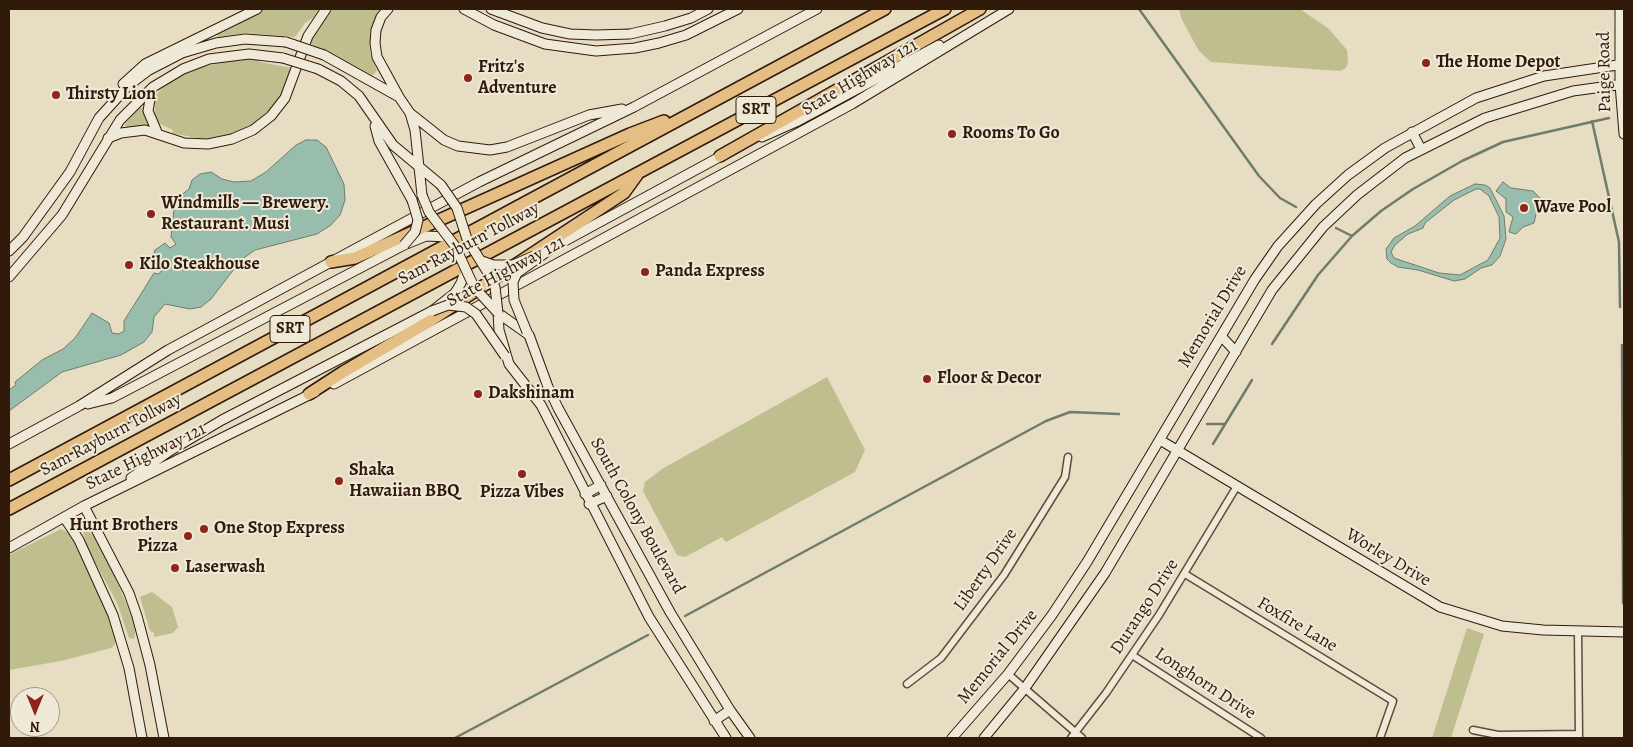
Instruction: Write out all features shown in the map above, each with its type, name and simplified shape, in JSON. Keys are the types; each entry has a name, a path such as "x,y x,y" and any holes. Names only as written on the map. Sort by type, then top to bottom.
{"highway":[{"name":"Sam Rayburn Tollway","path":"9,480 885,9"},
{"name":"Sam Rayburn Tollway","path":"9,509 945,9"},
{"path":"720,156 980,9"},
{"path":"332,262 356,258 630,134 705,106"},
{"path":"309,394 430,321 624,192 638,173"}],"main road":[{"path":"9,252 23,237 70,172 108,100 144,64 257,9"},
{"path":"108,138 133,130 157,132 184,143 208,144 232,139 253,130 271,116 285,98 308,36 326,9"},
{"path":"388,9 381,17 376,30 374,43 377,57 410,113 444,140 458,146 490,150 507,147 589,115 634,107"},
{"path":"464,9 494,25 545,44 596,51 635,48 659,43 686,35 738,9"},
{"path":"492,9 542,28 570,34 596,35 630,34 665,26 691,18 708,9"},
{"path":"9,444 79,406 168,350 479,182 634,107 817,9"},
{"name":"State Highway 121","path":"9,548 84,506 309,394 331,385 852,104 1009,9"},
{"name":"Paige Road","path":"1620,9 1624,134"},
{"path":"482,261 493,265 513,266 552,248 720,156 796,122 917,55 975,28"},
{"path":"99,118 128,86 166,60 216,43 245,39 286,42 324,55 399,97"},
{"name":"South Colony Boulevard","path":"9,277 62,215 124,114 153,87 183,68 209,59 249,54 283,58 318,69 340,81 359,96 393,145 441,184 457,208 467,239 482,261 495,287 499,330 507,360 541,405 590,504 650,617 726,738"},
{"name":"Memorial Drive","path":"952,738 1008,674 1087,562 1255,279 1278,246 1316,204 1363,164 1412,132 1476,98 1544,76 1622,65"},
{"name":"Memorial Drive","path":"984,738 1025,688 1105,573 1272,290 1324,227 1357,195 1421,149 1485,118 1572,91 1622,84"},
{"path":"153,87 148,111 157,132"},
{"path":"410,113 418,144 422,195 429,212 448,237 474,287 498,313 527,332"},
{"path":"372,116 379,141 412,200 418,220 415,232 404,245"},
{"path":"1412,132 1421,149"},
{"path":"79,406 112,398 404,245 426,236 448,237"},
{"name":"South Colony Boulevard","path":"552,248 517,273 513,282 514,300 533,344 548,388 670,612 730,710 750,738"},
{"path":"432,311 455,293 462,283 466,269"},
{"path":"108,494 168,452 222,420 432,311 448,305 466,307 476,314 507,360"},
{"path":"1222,336 1242,342"},
{"path":"1222,336 1236,352"},
{"name":"Worley Drive","path":"1160,440 1440,607 1502,626 1578,632 1624,632"},
{"path":"585,494 602,485"},
{"path":"590,504 608,496"},
{"path":"84,506 131,601 150,665 164,738"},
{"path":"64,517 82,548 113,615 127,660 142,738"},
{"path":"714,721 730,710"}],"street":[{"name":"Liberty Drive","path":"907,684 941,658 1004,574 1065,477 1068,457"},
{"name":"Durango Drive","path":"1071,738 1132,655 1237,486"},
{"name":"Foxfire Lane","path":"1184,574 1393,700 1380,738"},
{"path":"1473,730 1498,735 1578,736 1578,632"},
{"name":"Longhorn Drive","path":"1132,655 1261,738"},
{"path":"1008,674 1082,738"}],"shaded area":[{"path":"262,9 319,9 313,18 305,23 295,37 244,33 218,37 216,32"},
{"path":"333,9 381,9 370,33 370,53 377,71 372,76 311,44 315,33"},
{"path":"1179,9 1300,9 1329,29 1347,50 1348,63 1346,68 1340,71 1211,62 1199,51 1182,20"},
{"path":"260,59 260,62 292,68 289,81 275,105 253,124 232,134 202,139 172,133 173,130 160,124 155,119 155,97 161,89 177,77 201,67 235,60"},
{"path":"140,107 145,109 149,123 146,127 127,128 125,124"},
{"path":"306,140 317,140 326,147 344,184 345,200 340,215 331,225 317,234 255,250 241,260 211,299 201,307 190,309 165,304 154,317 152,332 144,342 121,355 62,372 9,411 9,390 16,385 15,382 42,360 63,349 75,338 92,313 109,323 112,333 119,334 124,331 124,321 154,273 159,274 162,270 159,264 154,264 153,256 155,250 165,243 170,248 176,244 171,237 175,200 189,189 192,180 200,174 211,172 222,179 234,182 251,181 266,172 296,145"},
{"name":"Wave Pool","path":"1503,182 1511,188 1533,191 1542,200 1543,204 1536,214 1534,223 1523,227 1516,234 1509,232 1513,217 1506,212 1506,199 1496,191"},
{"path":"1475,184 1485,185 1490,188 1504,216 1506,239 1500,256 1492,265 1481,268 1465,279 1454,281 1418,270 1398,267 1391,263 1387,259 1386,249 1394,238 1415,226 1450,196","holes":["1476,189 1480,189 1489,196 1499,217 1500,238 1488,260 1460,275 1439,273 1394,258 1391,252 1395,245 1408,234 1423,228 1425,223 1454,200"]},
{"path":"827,377 865,450 855,472 726,542 722,537 685,557 677,555 643,491 645,482 662,469"},
{"path":"83,528 95,536 107,558 136,627 134,639 129,638 117,603 85,543"},
{"path":"61,529 69,533 93,577 109,615 116,639 115,644 111,648 61,661 9,670 9,555"},
{"path":"152,592 172,607 178,627 173,633 154,637 154,633 150,631 140,597"},
{"path":"1467,628 1484,634 1451,738 1432,738"}],"waterway":[{"path":"1139,9 1259,176 1280,198 1296,207"},
{"path":"1272,344 1318,275 1352,236 1381,211 1413,189 1462,161 1503,142 1609,118"},
{"path":"1592,121 1619,242 1620,307"},
{"path":"1336,228 1352,236"},
{"path":"1622,345 1623,603"},
{"path":"1213,444 1252,380"},
{"path":"685,616 1046,421 1070,412 1119,414"},
{"path":"1207,424 1225,424"},
{"path":"455,738 648,635"}],"place":[{"name":"The Home Depot","path":"1426,63"},
{"name":"Fritz's Adventure","path":"468,78"},
{"name":"Thirsty Lion","path":"56,95"},
{"name":"Rooms To Go","path":"952,134"},
{"name":"Wave Pool","path":"1524,208"},
{"name":"Windmills — Brewery. Restaurant. Musi","path":"151,214"},
{"name":"Kilo Steakhouse","path":"129,265"},
{"name":"Panda Express","path":"645,272"},
{"name":"Floor & Decor","path":"927,379"},
{"name":"Dakshinam","path":"478,394"},
{"name":"Pizza Vibes","path":"522,474"},
{"name":"Shaka Hawaiian BBQ","path":"339,481"},
{"name":"One Stop Express","path":"204,529"},
{"name":"Hunt Brothers Pizza","path":"188,536"},
{"name":"Laserwash","path":"175,568"}]}
